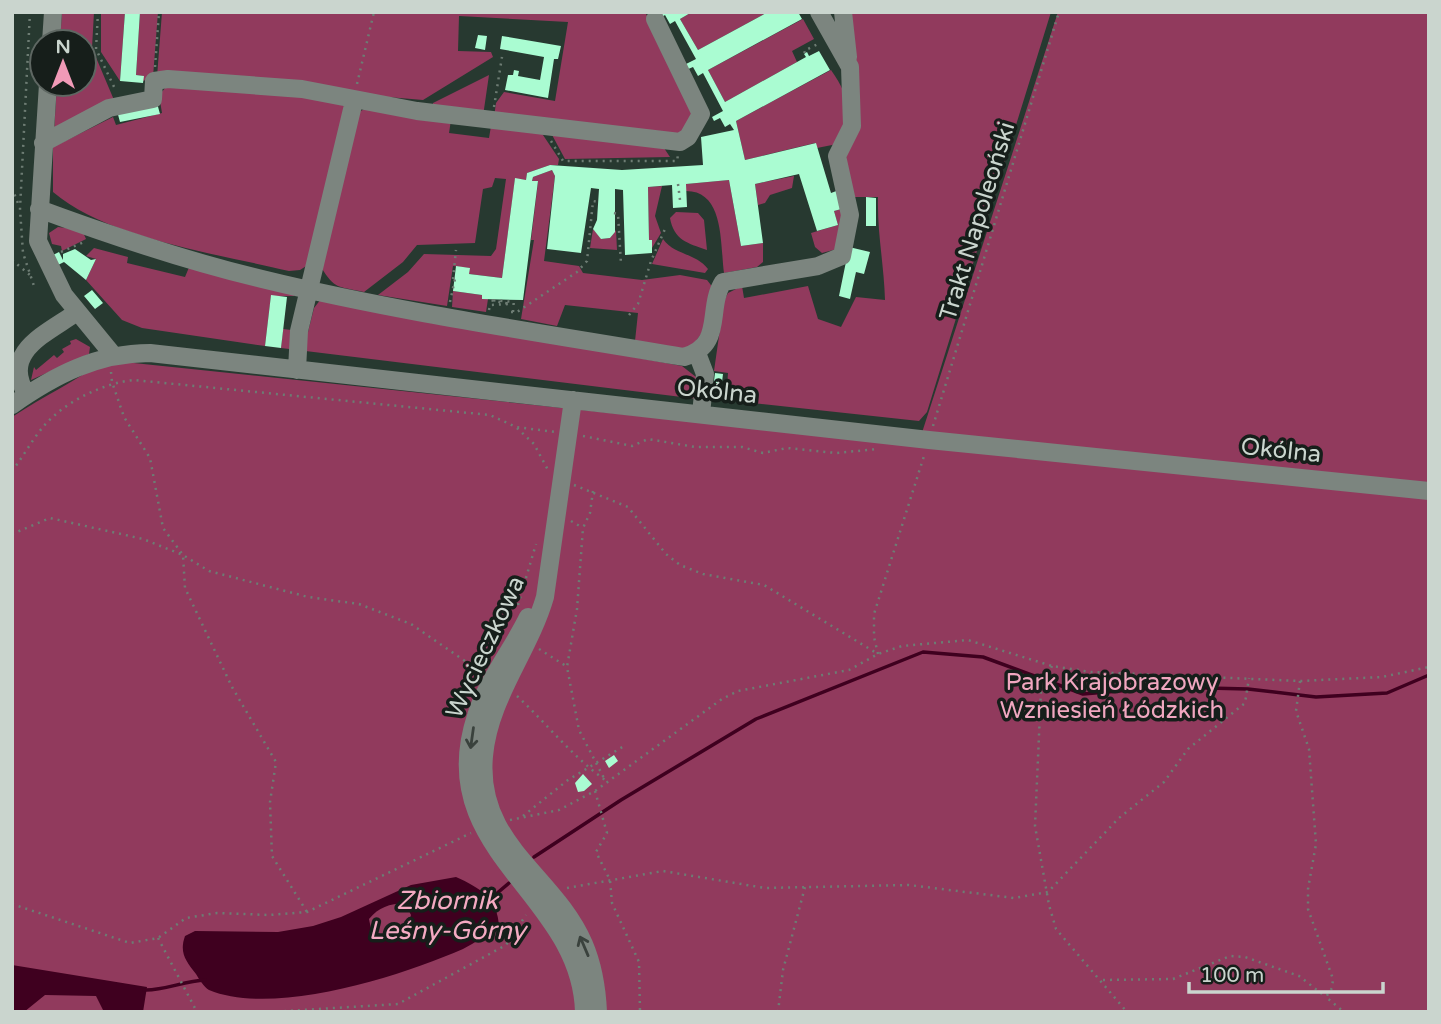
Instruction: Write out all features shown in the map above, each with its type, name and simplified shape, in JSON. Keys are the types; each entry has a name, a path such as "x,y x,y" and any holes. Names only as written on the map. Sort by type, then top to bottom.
{"street":[{"path":"819,12 850,67"},
{"path":"39,209 97,230 248,275 310,290 684,357 697,353 706,344 723,282 818,266 842,256 850,215 837,156 852,126 850,67 843,12"},
{"path":"43,143 120,104 153,99 154,81 197,79 302,89 354,101 680,142 688,137 701,114 655,19"},
{"path":"47,98 39,209 41,250 64,295 114,356"},
{"path":"298,370 299,331 354,101"},
{"path":"20,400 15,372 19,356 77,312"},
{"path":"697,353 705,374 701,414"},
{"name":"Okólna","path":"20,400 63,373 114,356 150,354 929,440 1429,491"},
{"name":"Wycieczkowa","path":"489,825 484,759 492,713 537,623 549,565 573,400"},
{"name":"Wycieczkowa","path":"549,565 525,624 476,715 471,738 470,787 489,825 506,841 542,897 570,952 582,985 584,1012"},
{"name":"Wycieczkowa","path":"542,897 584,943 593,971 598,1012"}],"path":[{"path":"30,12 20,209 23,253 35,289"},
{"path":"97,12 96,49 120,104"},
{"path":"154,81 159,12"},
{"path":"354,101 373,12"},
{"name":"Trakt Napoleoński","path":"878,654 874,637 874,614 1059,12"},
{"path":"806,53 804,51 833,37"},
{"path":"495,104 502,57"},
{"path":"542,126 562,162 677,161 680,142"},
{"path":"678,184 680,200"},
{"path":"12,187 20,209"},
{"path":"513,312 514,300 490,300 510,304 489,305 488,314 517,312 578,272 587,261 593,201 598,202"},
{"path":"614,214 618,214 620,223 621,264"},
{"path":"629,315 638,304 651,261 665,229"},
{"path":"58,249 61,253 94,238 97,230"},
{"path":"449,308 456,250"},
{"path":"12,260 30,275"},
{"path":"12,471 45,425 71,405 112,382 134,380 382,402 490,415 516,427 569,433 632,446 648,439 695,447 742,447 763,453 787,448 836,453 855,449 874,451 881,447"},
{"path":"112,382 124,417 150,458 163,528 183,555 184,588 232,687 276,762 270,802 272,856 307,912"},
{"path":"516,427 534,444 552,475"},
{"path":"568,483 628,507 666,554 680,565 703,574 764,585 878,654"},
{"path":"593,491 590,513 583,528 577,610 567,667 579,730 605,780"},
{"path":"12,534 50,518 144,539 183,555 209,571 262,586 359,604 411,624 483,673 488,664"},
{"path":"515,615 539,535"},
{"path":"12,904 130,943 158,938 186,918 217,913 269,915 307,912 489,825 559,810 595,791 605,780 738,691 849,670 878,654 902,646 968,640 1052,666 1091,672 1249,680 1300,681 1382,677 1429,667"},
{"path":"535,647 567,667"},
{"path":"1052,666 1041,690 1035,826 1056,929 1127,1012"},
{"path":"270,1012 398,1004 506,945 542,897 579,884 663,871 765,888 909,885 1014,898 1048,892 1119,818 1164,782 1188,750 1245,703 1249,680"},
{"path":"1300,681 1296,711 1309,750 1317,844 1308,889 1308,909 1333,979 1332,988 1326,997"},
{"path":"504,689 511,691 551,728 588,768 605,780"},
{"path":"522,817 568,780 624,746"},
{"path":"595,791 607,833 596,852 610,880 612,903 639,962 640,1012"},
{"path":"778,1012 790,934 805,887"},
{"path":"158,938 197,1012"},
{"path":"1101,980 1173,979 1230,956 1245,957 1299,976 1344,1012"}],"green space":[{"path":"62,12 94,12 93,28 61,28"},
{"path":"101,12 125,12 120,81 101,52"},
{"path":"140,12 158,12 153,77 143,81 143,76 136,75"},
{"path":"162,12 645,12 696,111 679,138 494,117 496,103 504,92 555,101 568,22 459,16 458,51 491,52 493,57 423,100 157,77"},
{"path":"692,12 768,12 698,50 680,19"},
{"path":"847,12 1051,12 927,412 919,421 726,400 728,373 714,371 724,301 728,293 742,286 744,298 808,286 818,319 841,327 856,297 885,300 878,197 851,197 846,173"},
{"name":"Park Krajobrazowy Wzniesień Łódzkich","path":"1058,12 1429,12 1429,1012 12,1012 12,417 105,360 918,445"},
{"path":"803,19 814,39 792,51 797,62 725,102 708,70"},
{"path":"98,62 114,100 54,132 56,98 98,98"},
{"path":"831,70 843,90 847,106 837,144 817,148 815,143 745,160 736,121"},
{"path":"489,75 483,116 433,107 433,103"},
{"path":"167,86 305,95 345,106 314,261 300,270 289,271 165,243 103,222 53,192 53,147 113,117 116,125 162,113 159,95"},
{"path":"366,108 451,120 449,133 489,138 491,126 541,132 559,159 558,165 527,173 526,180 515,179 502,278 469,274 469,268 453,266 447,306 378,295 408,272 424,254 491,256 496,249 506,179 495,178 492,187 483,189 475,243 417,245 403,262 364,292 343,288 330,280 321,267 359,112"},
{"path":"551,133 662,145 670,157 565,159"},
{"path":"552,170 555,176 544,261 579,266 583,273 642,280 680,275 707,280 714,289 710,322 690,349 660,349 635,341 638,313 565,305 557,326 521,319 534,240 531,240 538,182 532,181 533,177"},
{"path":"794,176 792,188 770,195 765,203 758,205 755,184"},
{"path":"729,180 741,246 763,243 763,262 757,267 724,273 721,235 714,210 708,200 699,193 686,191 686,184"},
{"path":"662,186 655,216 661,233 652,248 652,240 649,240 648,187"},
{"path":"845,208 837,249 822,253 815,247 811,233 838,225 834,211"},
{"path":"676,212 698,213 704,220 707,250 678,236 670,218"},
{"path":"58,227 82,230 86,239 62,251 61,246 52,244 49,233"},
{"path":"593,229 602,239 610,238 616,230 617,250 590,248"},
{"path":"663,239 708,269 705,273 652,264"},
{"path":"94,248 128,257 127,263 185,277 190,265 295,292 294,296 271,296 265,346 142,328 122,320 86,280 96,259 86,256"},
{"path":"453,291 482,295 482,299 488,299 486,312 452,307"},
{"path":"321,299 682,366 696,377 698,399 281,348 283,329 308,332 314,308"},
{"path":"76,339 90,347 89,354 31,380 34,367 36,370 54,355 57,358 64,352 62,349 71,344 70,341"}],"water":[{"name":"Zbiornik Leśny-Górny","path":"456,877 465,881 491,901 499,927 463,949 406,971 337,990 302,996 267,999 236,997 209,990 184,956 185,936 195,931 278,932 313,926 341,917 411,885","holes":["405,903 411,915 407,928 382,935 371,929 369,919 385,907"]},
{"path":"12,965 147,987 143,1012 104,1012 96,996 45,995 24,1012 12,1012"}],"building":[{"path":"125,12 140,12 136,75 144,76 143,83 120,81"},
{"path":"660,12 692,12 680,19 698,50 768,12 798,12 802,19 708,70 725,102 806,57 804,54 807,52 809,56 819,51 830,70 736,121 745,160 816,143 831,193 839,190 845,208 834,211 838,225 817,231 799,174 755,184 763,243 741,246 729,180 686,184 687,207 673,208 672,185 648,187 649,240 652,240 652,253 625,255 623,190 615,189 615,232 610,238 601,239 593,229 597,220 599,189 591,188 581,253 547,249 555,176 552,170 533,177 532,181 538,181 523,300 482,299 482,295 453,291 456,266 470,268 469,274 502,278 515,178 526,180 527,173 550,165 622,170 703,165 701,137 734,130 730,124 725,127 720,118 714,121 712,117 723,111 703,73 698,76 693,67 686,70 684,65 696,59 675,21 670,24 665,15 659,19"},
{"path":"478,35 487,36 485,50 475,48"},
{"path":"502,36 561,46 558,59 554,59 548,98 505,90 508,75 513,75 514,70 519,71 518,76 540,80 544,57 500,49"},
{"path":"157,103 160,114 120,122 117,111"},
{"path":"866,197 876,198 876,226 866,226"},
{"path":"849,247 870,252 864,274 856,272 850,299 839,296"},
{"path":"75,249 91,260 96,259 86,280 64,262 56,266 51,256 59,252 63,260 63,254"},
{"path":"92,290 103,303 95,309 84,296"},
{"path":"271,295 287,297 281,348 265,346"},
{"path":"715,373 723,374 721,390 713,389"},
{"path":"614,755 618,761 609,768 605,761"},
{"path":"583,774 592,784 584,791 578,792 575,783"}],"waterway":[{"path":"534,857 621,800 756,719 923,652 983,657 1083,694 1167,687 1248,689 1316,697 1387,693 1429,675"},
{"path":"489,900 509,883"},
{"path":"144,990 205,980"}]}
